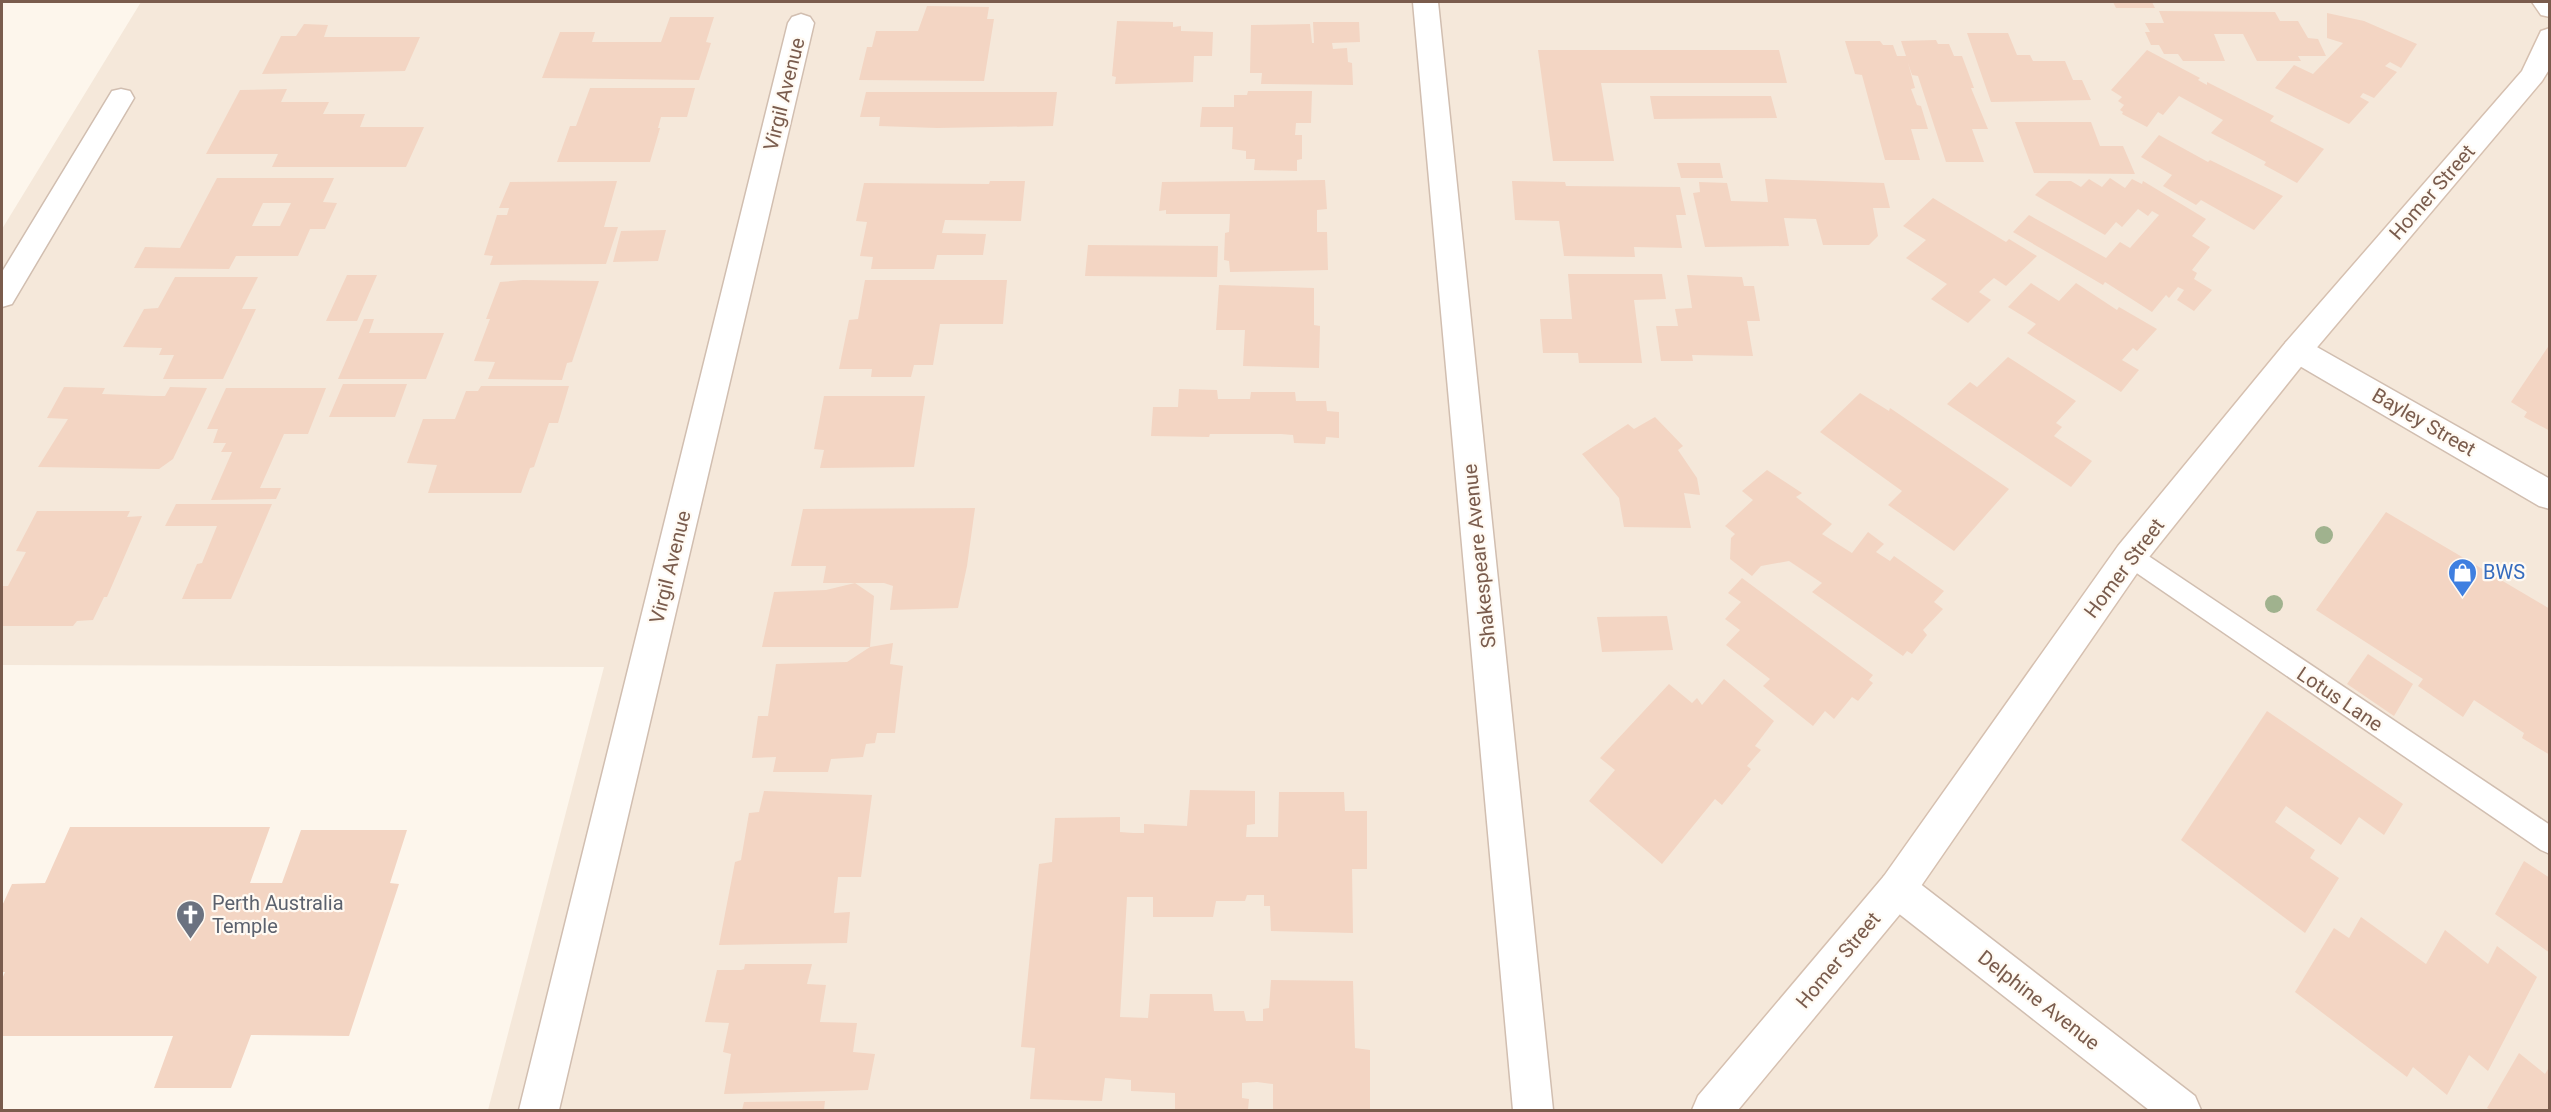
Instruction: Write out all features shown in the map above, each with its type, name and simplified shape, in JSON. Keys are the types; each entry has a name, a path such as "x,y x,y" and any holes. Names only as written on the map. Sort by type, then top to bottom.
{"street":[{"name":"Shakespeare Avenue","path":"1425,2 1533,1110"},
{"path":"2545,2 2550,9"},
{"name":"Virgil Avenue","path":"539,1110 801,23"},
{"name":"Homer Street","path":"1712,1110 1897,889 2130,556 2296,350 2533,75 2550,37"},
{"path":"2,296 121,98"},
{"name":"Bayley Street","path":"2296,350 2427,423 2550,496"},
{"name":"Delphine Avenue","path":"1897,889 2181,1110"}],"lane":[{"name":"Lotus Lane","path":"2130,556 2550,841"}],"shaded area":[{"path":"141,2 2549,2 2549,1110 488,1110 604,667 2,665 2,229"}],"building":[{"path":"2113,2 2152,2 2155,8 2116,8"},
{"path":"927,6 989,7 987,19 994,19 984,81 859,80 867,47 872,47 876,31 918,31"},
{"path":"2159,11 2275,12 2280,21 2298,21 2308,38 2318,39 2326,56 2298,56 2301,61 2257,61 2243,34 2214,34 2225,61 2183,61 2178,54 2164,54 2159,45 2151,45 2145,32 2150,32 2145,23 2164,23"},
{"path":"2327,13 2364,21 2417,44 2401,68 2390,62 2385,66 2397,72 2374,98 2363,93 2360,97 2369,102 2349,124 2275,88 2294,65 2313,74 2343,43 2327,38"},
{"path":"670,17 714,17 706,42 711,43 699,80 542,78 560,32 595,32 592,42 661,42"},
{"path":"1117,21 1173,22 1173,27 1181,26 1181,31 1213,32 1212,56 1194,56 1193,82 1115,84 1116,77 1112,76"},
{"path":"1313,22 1359,22 1360,42 1332,43 1333,49 1347,48 1348,62 1352,63 1353,85 1261,84 1262,73 1250,73 1251,25 1310,24 1312,43 1314,43"},
{"path":"304,24 328,25 324,37 420,37 405,71 262,74 281,36 296,36"},
{"path":"1967,33 2008,33 2017,55 2030,55 2033,61 2065,61 2073,80 2082,80 2091,100 1991,102"},
{"path":"1936,40 1938,44 1949,44 1954,56 1962,56 1974,88 1971,88 1988,129 1972,129 1984,162 1946,162 1918,76 1912,75 1908,63 1915,88 1911,89 1917,105 1921,106 1928,129 1911,129 1920,160 1885,160 1862,75 1855,74 1845,41 1880,41 1883,45 1893,45 1897,56 1906,56 1901,41"},
{"path":"1538,50 1779,50 1787,83 1601,83 1614,161 1553,161"},
{"path":"2147,50 2200,78 2198,80 2207,85 2207,82 2274,116 2270,121 2324,149 2297,183 2264,165 2266,162 2211,133 2223,120 2179,96 2163,115 2158,112 2147,127 2122,114 2120,110 2124,105 2118,101 2122,97 2111,90"},
{"path":"590,88 695,88 687,117 661,117 650,162 557,162 570,126 576,126"},
{"path":"287,89 281,102 329,102 323,114 365,114 360,127 424,127 406,167 272,167 278,154 206,154 240,90"},
{"path":"1248,91 1312,91 1311,123 1296,123 1295,135 1302,135 1302,159 1297,160 1297,171 1254,170 1255,159 1246,159 1246,151 1232,149 1233,127 1200,127 1202,107 1234,107 1234,95 1247,95"},
{"path":"866,92 1057,92 1053,126 937,128 879,126 880,117 860,117"},
{"path":"1650,96 1771,96 1777,118 1654,119"},
{"path":"2015,122 2091,122 2100,146 2123,146 2135,174 2034,173"},
{"path":"2159,135 2208,162 2210,160 2283,196 2254,230 2201,200 2196,205 2163,186 2172,175 2141,157"},
{"path":"1677,163 1720,163 1723,178 1681,178"},
{"path":"217,178 334,178 323,202 337,203 325,229 310,229 298,256 236,256 229,269 134,268 145,247 180,248","holes":["263,203 291,203 280,226 252,226"]},
{"path":"2110,178 2125,188 2132,179 2142,184 2143,181 2206,219 2192,236 2210,247 2192,270 2197,273 2194,279 2212,290 2194,311 2177,300 2184,290 2178,287 2169,298 2166,295 2152,312 2105,282 2103,285 2013,232 2029,215 2106,258 2120,242 2130,248 2159,215 2152,211 2148,216 2138,209 2122,227 2116,222 2105,235 2035,195 2049,181 2071,181 2081,187 2089,179 2102,187"},
{"path":"1765,179 1884,183 1890,208 1873,208 1878,236 1869,245 1823,245 1816,219 1784,218 1789,246 1705,247 1693,193 1700,192 1699,182 1727,183 1731,201 1768,202"},
{"path":"1325,180 1327,209 1317,210 1317,232 1327,232 1328,270 1230,272 1229,261 1224,260 1225,233 1229,232 1230,214 1166,214 1166,210 1159,211 1162,182"},
{"path":"617,181 604,227 618,227 606,264 490,265 493,256 484,255 497,215 507,215 509,208 499,208 510,182"},
{"path":"990,181 1025,181 1021,221 945,220 942,233 986,234 983,255 937,255 934,269 871,269 873,257 860,256 867,222 856,221 864,183 989,184"},
{"path":"1512,181 1565,182 1566,186 1680,187 1686,215 1676,215 1682,248 1634,247 1635,257 1564,256 1559,221 1515,220"},
{"path":"1933,198 2006,242 2009,239 2037,256 2006,286 1994,278 1986,285 1979,292 1991,300 1968,323 1931,299 1947,284 1906,258 1926,240 1903,226"},
{"path":"666,230 658,261 613,262 621,231"},
{"path":"1088,245 1218,246 1217,277 1085,276"},
{"path":"1568,274 1662,274 1666,299 1634,300 1642,363 1579,363 1578,353 1543,353 1540,319 1572,319"},
{"path":"347,275 377,275 357,321 326,321"},
{"path":"1687,275 1742,277 1744,286 1754,286 1760,321 1747,321 1753,356 1692,355 1693,361 1661,361 1656,326 1678,326 1675,309 1692,308"},
{"path":"175,277 258,277 242,309 256,309 223,379 163,379 174,355 159,355 162,348 123,347 144,309 158,308"},
{"path":"865,280 1007,280 1003,324 940,324 933,365 914,365 911,377 871,377 872,369 839,369 849,320 858,319"},
{"path":"599,281 572,362 567,363 562,380 488,379 495,362 474,361 490,319 486,319 500,282"},
{"path":"2031,283 2059,301 2076,283 2117,310 2119,307 2157,329 2137,351 2133,348 2122,360 2139,370 2121,392 2027,333 2036,324 2008,307"},
{"path":"1219,285 1314,288 1314,325 1320,326 1319,368 1243,366 1245,330 1216,330"},
{"path":"364,319 374,319 369,333 444,333 426,379 338,379"},
{"path":"2550,344 2550,431 2524,417 2527,412 2511,402"},
{"path":"2008,357 2076,401 2056,423 2062,427 2054,436 2092,461 2071,487 1947,404 1970,382 1977,387"},
{"path":"343,384 407,384 395,417 329,417"},
{"path":"481,386 569,386 558,423 549,423 534,467 530,468 521,493 428,493 437,465 407,463 423,419 455,419 466,391 478,391"},
{"path":"64,387 105,388 102,394 153,396 165,396 170,387 207,388 173,459 159,469 38,467 68,419 47,418"},
{"path":"226,388 326,388 308,434 284,434 260,488 281,488 276,499 211,500 232,452 221,452 226,443 213,443 218,429 207,429"},
{"path":"1179,389 1217,390 1218,399 1250,399 1251,392 1295,392 1296,401 1326,401 1327,411 1339,412 1339,438 1326,437 1325,444 1294,443 1293,435 1281,434 1210,434 1209,437 1151,436 1153,407 1178,407"},
{"path":"1860,393 1889,411 1890,408 2009,489 1954,551 1888,505 1902,491 1820,432"},
{"path":"824,396 925,396 914,467 820,468 824,450 814,449"},
{"path":"1655,417 1683,446 1678,450 1697,478 1700,495 1684,493 1691,528 1624,527 1619,498 1582,454 1628,424 1634,429"},
{"path":"1767,470 1802,493 1796,497 1832,524 1822,534 1852,553 1868,532 1884,544 1876,552 1890,561 1894,556 1944,591 1934,602 1943,609 1923,630 1927,635 1912,654 1907,651 1903,656 1812,592 1822,583 1789,561 1761,566 1752,576 1730,559 1731,538 1735,534 1725,526 1753,500 1742,491"},
{"path":"176,504 272,504 231,599 182,599 197,564 202,563 217,526 165,526"},
{"path":"975,508 967,566 958,608 890,610 893,586 884,583 823,583 826,566 791,566 803,509"},
{"path":"37,511 130,511 127,517 142,516 107,597 104,597 93,620 77,621 73,626 2,626 2,586 8,586 26,552 16,551"},
{"path":"2386,512 2550,609 2550,755 2522,738 2524,733 2474,700 2463,717 2418,686 2423,679 2316,610"},
{"path":"1742,578 1873,675 1869,680 1873,683 1858,701 1852,697 1834,719 1825,711 1813,726 1763,686 1770,679 1726,645 1740,630 1725,619 1741,602 1728,593"},
{"path":"855,583 874,596 870,647 762,647 774,592 826,590"},
{"path":"1667,616 1673,650 1602,652 1597,617"},
{"path":"893,643 890,664 903,666 895,733 877,733 875,743 866,744 863,757 831,759 828,772 773,772 776,757 752,758 758,716 768,716 776,664 847,662 870,647"},
{"path":"2368,654 2413,684 2394,716 2347,684"},
{"path":"1724,679 1774,721 1755,746 1761,750 1747,766 1751,769 1722,805 1715,799 1662,864 1589,801 1615,770 1600,758 1669,684 1692,703 1697,698 1702,705"},
{"path":"2267,711 2403,804 2384,835 2359,817 2341,845 2286,806 2275,822 2315,850 2310,858 2339,878 2305,933 2181,840"},
{"path":"1190,790 1255,791 1255,824 1247,825 1246,837 1278,837 1279,792 1344,792 1345,811 1367,811 1367,869 1352,869 1353,933 1271,931 1270,906 1264,906 1264,895 1247,895 1245,901 1216,901 1213,917 1153,917 1153,897 1127,897 1120,1017 1148,1018 1150,994 1212,994 1214,1011 1244,1011 1246,1021 1263,1021 1263,1009 1269,1008 1271,980 1353,981 1355,1048 1370,1050 1370,1110 1273,1110 1273,1084 1257,1082 1242,1083 1242,1098 1249,1099 1248,1110 1175,1110 1175,1093 1131,1091 1131,1080 1105,1078 1102,1101 1030,1099 1035,1048 1021,1047 1039,864 1052,862 1055,818 1120,817 1120,832 1133,833 1144,833 1144,824 1187,826"},
{"path":"764,791 872,795 861,877 838,877 834,913 850,912 847,943 719,945 735,862 741,860 749,813 759,812"},
{"name":"Perth Australia Temple","path":"70,827 270,827 250,883 282,883 301,830 407,830 390,883 399,884 349,1036 251,1035 231,1088 154,1088 173,1036 2,1036 2,979 5,972 2,972 2,906 12,884 45,883"},
{"path":"2524,861 2550,878 2550,953 2495,914"},
{"path":"2361,917 2426,964 2445,930 2488,964 2497,946 2537,977 2488,1071 2469,1055 2447,1095 2413,1067 2407,1077 2295,992 2334,928 2349,938"},
{"path":"745,964 812,964 807,984 826,985 820,1022 857,1023 853,1052 875,1054 868,1090 724,1094 731,1054 723,1052 729,1023 705,1022 717,970 741,970 744,969"},
{"path":"2519,1053 2545,1074 2548,1069 2550,1070 2550,1110 2491,1110 2487,1108"},
{"path":"825,1101 824,1110 742,1110 744,1102"}],"place":[{"name":"BWS","path":"2462,598"},
{"name":"Perth Australia Temple","path":"191,940"}]}
